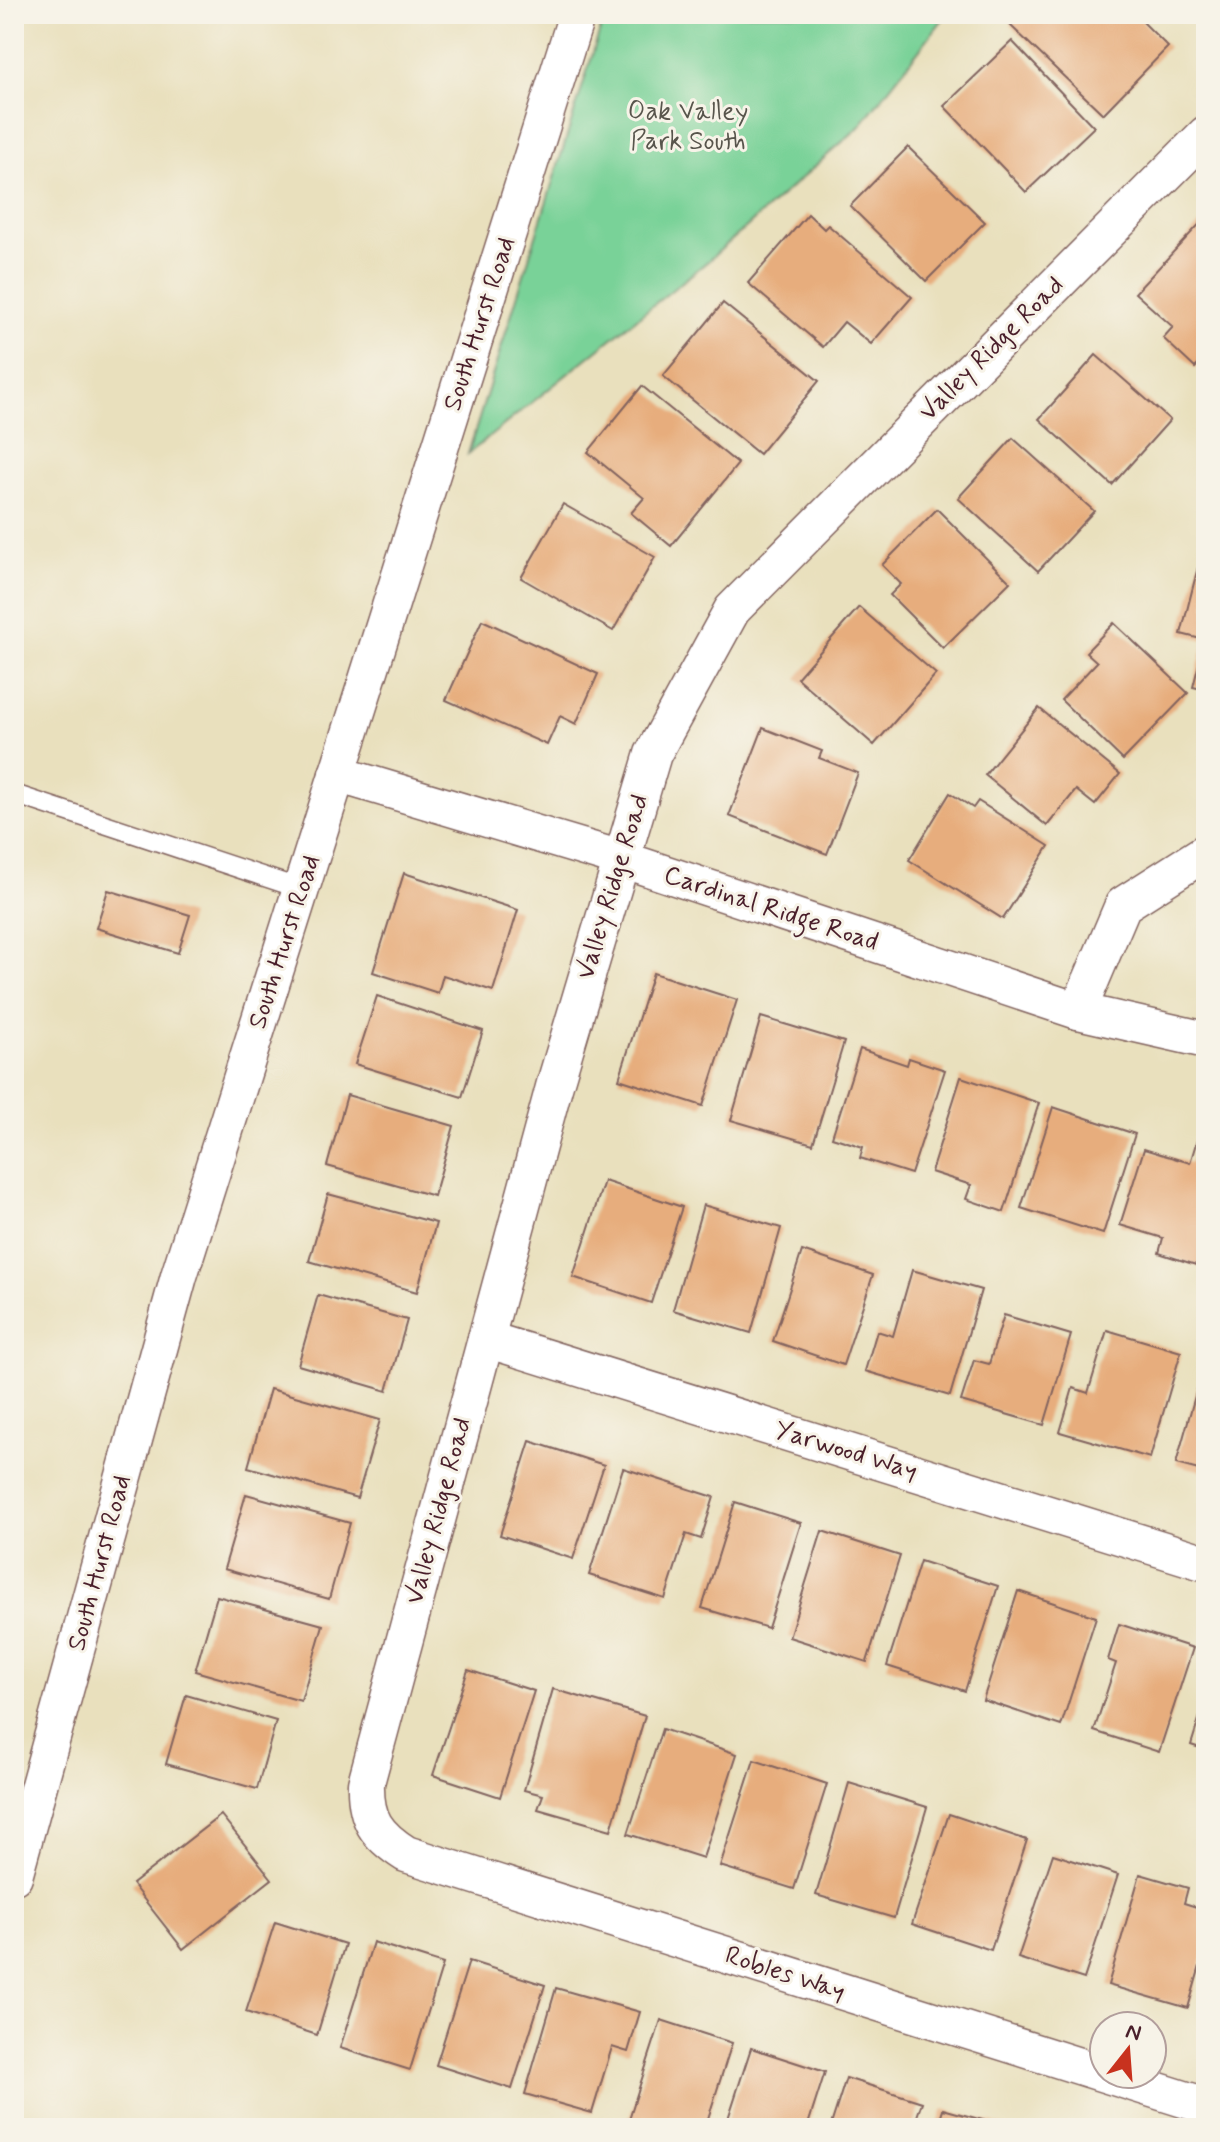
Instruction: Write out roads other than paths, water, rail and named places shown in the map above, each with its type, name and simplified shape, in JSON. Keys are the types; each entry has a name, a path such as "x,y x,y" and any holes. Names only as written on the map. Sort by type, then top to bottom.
{"street":[{"name":"South Hurst Road","path":"14,1876 179,1276 577,14"},
{"name":"Valley Ridge Road","path":"372,1827 366,1807 366,1783 554,1087 653,754 732,610 1206,134"},
{"name":"Cardinal Ridge Road","path":"337,774 621,859 1078,1011 1206,1040"},
{"path":"1078,1011 1123,905 1206,852"},
{"name":"Yarwood Way","path":"486,1339 1206,1563"},
{"name":"Robles Way","path":"372,1827 406,1854 1206,2106"}],"lane":[{"path":"14,794 301,889"}],"park label":[{"name":"Oak Valley Park South","path":"688,127"}]}
